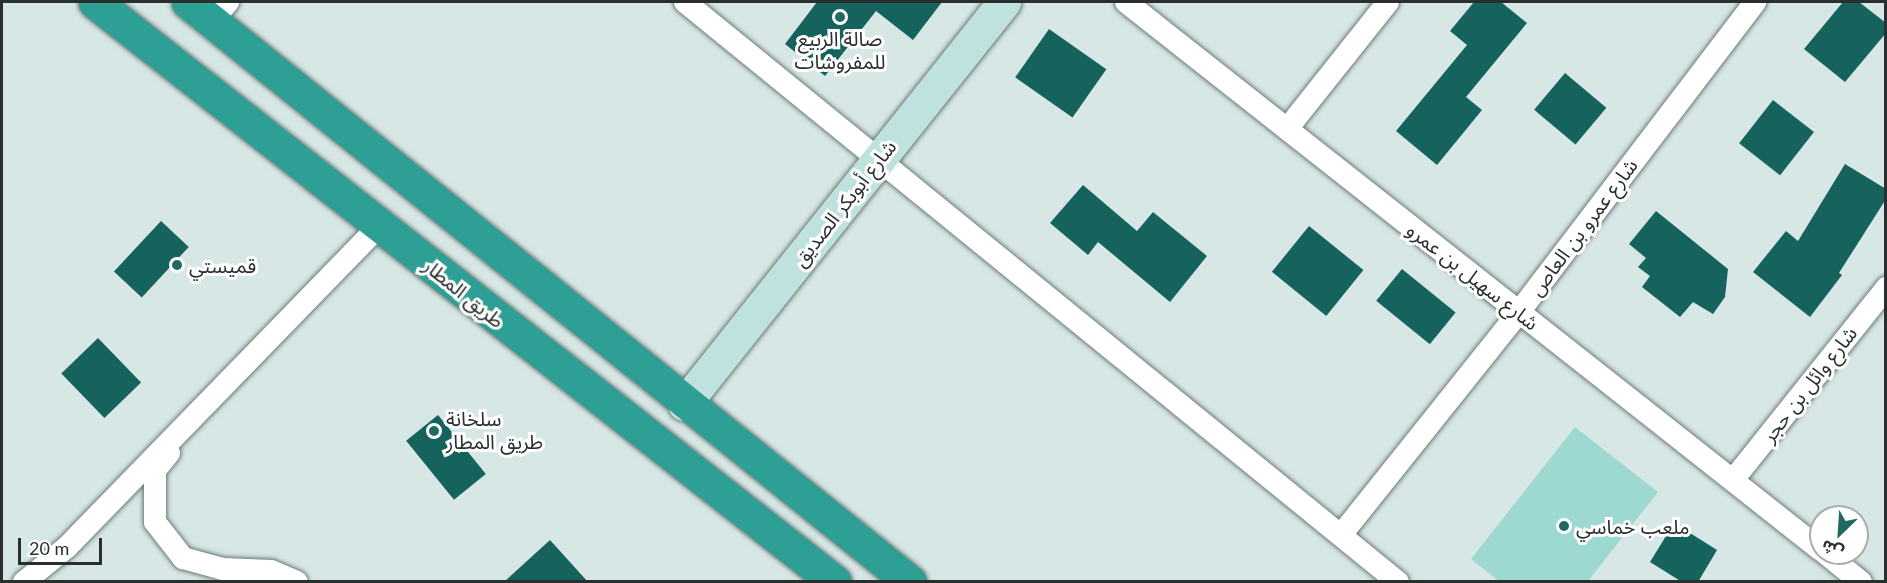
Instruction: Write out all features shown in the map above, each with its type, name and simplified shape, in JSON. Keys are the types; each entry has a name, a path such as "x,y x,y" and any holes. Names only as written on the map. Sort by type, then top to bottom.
{"highway":[{"name":"طريق المطار","path":"95,2 835,582"},
{"path":"209,8 684,404 910,582"}],"street":[{"path":"685,2 1398,582"},
{"name":"شارع أبوبكر الصديق","path":"684,404 1004,2"},
{"name":"شارع سهيل بن عمرو","path":"1126,2 1809,540"},
{"path":"1287,129 1388,2"},
{"name":"شارع عمرو بن العاص","path":"1341,535 1519,312 1755,2"},
{"path":"24,582 67,547 380,225"},
{"name":"شارع وائل بن حجر","path":"1733,480 1886,288"},
{"path":"218,390 155,470 155,522 183,558 223,569 271,571 297,582"},
{"path":"1840,565 1861,582"}],"green space":[{"name":"ملعب خماسي","path":"1575,427 1658,492 1588,581 1499,581 1471,559"}],"building":[{"path":"817,2 942,2 913,40 876,11 825,76 785,44"},
{"path":"1474,2 1501,2 1527,23 1466,97 1482,110 1437,165 1396,131 1467,45 1450,31"},
{"path":"1843,2 1859,2 1886,23 1886,33 1845,82 1804,49"},
{"path":"1049,29 1106,69 1072,117 1015,77"},
{"path":"1565,73 1606,108 1576,144 1534,110"},
{"path":"1773,100 1814,132 1780,175 1739,143"},
{"path":"1845,164 1886,189 1886,199 1839,273 1842,275 1810,317 1753,272 1786,231 1798,241"},
{"path":"1083,185 1137,231 1153,212 1207,256 1170,302 1098,242 1088,255 1050,223"},
{"path":"1656,211 1728,269 1725,297 1713,314 1693,302 1680,317 1642,287 1650,276 1638,267 1646,258 1629,244"},
{"path":"161,221 189,247 142,297 114,271"},
{"path":"1309,226 1363,270 1326,316 1272,272"},
{"path":"1402,269 1456,312 1430,344 1376,301"},
{"path":"98,338 141,383 104,418 61,373"},
{"path":"438,415 486,474 454,500 406,441"},
{"path":"1674,523 1717,550 1698,582 1682,582 1650,562"},
{"path":"550,540 588,582 504,582"}],"place":[{"name":"صالة الربيع للمفروشات","path":"840,17"},
{"name":"قميستي","path":"177,265"},
{"name":"سلخانة طريق المطار","path":"434,431"},
{"name":"ملعب خماسي","path":"1564,526"}]}
